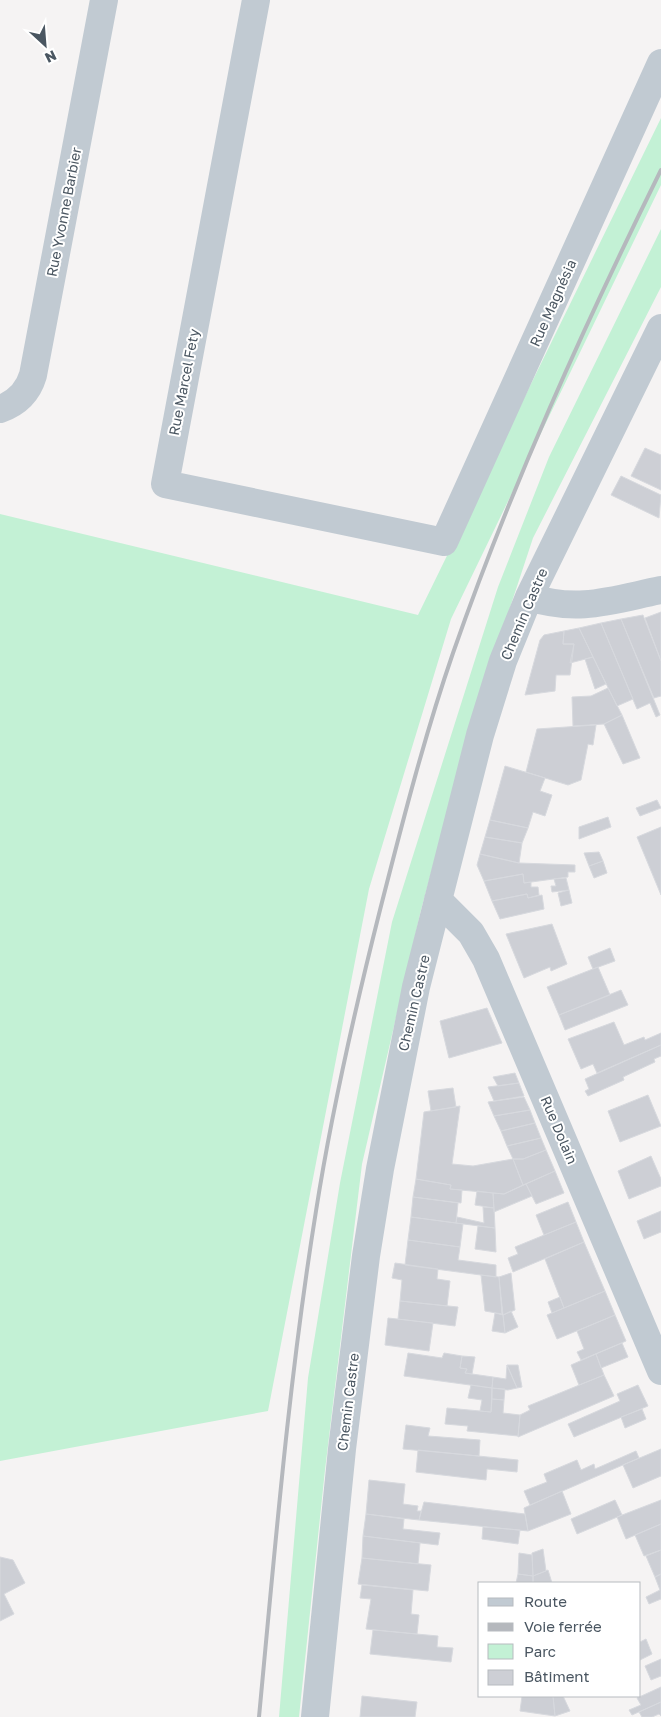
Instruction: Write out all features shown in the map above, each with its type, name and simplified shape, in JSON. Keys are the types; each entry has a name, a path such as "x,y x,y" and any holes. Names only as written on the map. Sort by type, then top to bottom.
{"street":[{"name":"Rue Yvonne Barbier","path":"0,409 20,398 30,385 33,375 104,0"},
{"name":"Rue Marcel Fety","path":"256,0 165,484 444,542"},
{"name":"Rue Magnésia","path":"444,542 661,64"},
{"name":"Chemin Castre","path":"315,1717 341,1459 366,1256 380,1169 403,1050 438,900 491,699 529,597 661,328"},
{"path":"529,597 563,606 586,605 661,590"},
{"name":"Rue Dolain","path":"438,900 471,933 486,959 661,1371"}],"green space":[{"path":"661,118 661,185 451,619 369,889 268,1411 0,1461 0,514 418,615"},
{"path":"661,229 661,287 533,538 471,725 421,910 362,1164 325,1470 299,1717 279,1717 308,1378 340,1183 392,922 498,587 549,457"}],"building":[{"path":"645,448 661,455 661,490 631,476"},
{"path":"621,476 661,495 659,518 611,495"},
{"path":"661,612 661,661 645,618"},
{"path":"643,615 661,661 661,696 654,698 621,619"},
{"path":"621,619 660,715 656,717 650,703 637,709 601,623"},
{"path":"601,623 633,699 617,706 579,628"},
{"path":"579,628 593,657 570,663 574,644 563,644 564,631"},
{"path":"564,631 563,644 574,644 570,675 556,675 555,691 525,695 540,640 544,635"},
{"path":"593,657 606,684 595,689 585,659"},
{"path":"608,688 622,715 604,724 573,726 572,697 591,696"},
{"path":"622,715 640,758 623,764 604,724"},
{"path":"596,725 593,745 588,744 581,780 568,785 526,772 537,729"},
{"path":"505,766 545,778 540,791 552,795 545,816 533,812 528,828 490,820"},
{"path":"657,800 661,808 640,816 636,808"},
{"path":"608,817 611,827 579,839 579,827"},
{"path":"490,820 528,828 522,843 485,837"},
{"path":"661,827 661,895 637,837"},
{"path":"485,837 522,843 519,863 480,854"},
{"path":"599,852 603,861 589,866 584,853"},
{"path":"480,854 519,863 575,865 575,872 568,872 568,877 524,883 523,874 484,881 477,865"},
{"path":"603,861 607,873 594,878 589,866"},
{"path":"523,874 524,883 531,882 531,887 538,887 539,895 528,898 527,894 492,901 484,881"},
{"path":"566,878 569,890 552,892 551,886 556,886 554,879"},
{"path":"569,890 572,903 561,906 558,893"},
{"path":"527,894 528,898 542,895 544,909 500,919 492,901"},
{"path":"552,924 567,964 551,971 550,967 524,978 506,934"},
{"path":"610,948 615,961 593,969 588,957"},
{"path":"598,967 610,995 559,1015 547,987"},
{"path":"621,990 628,1005 565,1030 559,1015"},
{"path":"487,1008 502,1043 449,1058 440,1021"},
{"path":"614,1022 624,1045 644,1037 645,1040 661,1033 661,1045 597,1073 593,1064 581,1069 568,1039"},
{"path":"661,1045 661,1056 654,1059 655,1062 623,1077 624,1080 588,1096 585,1091 589,1089 585,1079"},
{"path":"515,1073 519,1083 498,1086 493,1077"},
{"path":"519,1083 524,1096 494,1101 488,1087"},
{"path":"453,1088 456,1107 431,1111 428,1091"},
{"path":"648,1095 661,1126 620,1142 608,1111"},
{"path":"524,1097 530,1110 494,1116 488,1102"},
{"path":"460,1106 452,1164 473,1166 513,1159 523,1185 504,1194 450,1189 451,1185 416,1179 424,1112"},
{"path":"530,1110 535,1123 501,1131 494,1116"},
{"path":"535,1123 541,1138 507,1146 501,1131"},
{"path":"541,1138 546,1150 523,1159 513,1159 507,1146"},
{"path":"546,1150 555,1171 523,1185 513,1159 523,1159"},
{"path":"651,1156 661,1179 661,1186 629,1199 618,1171"},
{"path":"555,1171 564,1193 536,1204 526,1184"},
{"path":"416,1179 451,1185 450,1189 462,1190 461,1203 413,1197"},
{"path":"526,1184 532,1196 494,1212 493,1193 504,1194"},
{"path":"477,1191 493,1193 494,1208 475,1205"},
{"path":"413,1197 458,1203 456,1223 411,1217"},
{"path":"568,1202 576,1222 544,1235 536,1215"},
{"path":"483,1207 494,1208 495,1228 456,1223 457,1217 484,1223"},
{"path":"661,1211 661,1232 644,1239 637,1221"},
{"path":"411,1217 463,1224 460,1247 408,1240"},
{"path":"576,1222 584,1242 513,1272 508,1258 518,1254 515,1247"},
{"path":"478,1226 495,1228 496,1252 475,1249"},
{"path":"408,1240 460,1247 458,1260 496,1265 496,1277 405,1265"},
{"path":"584,1242 605,1291 564,1308 545,1259"},
{"path":"395,1263 438,1269 437,1279 450,1281 447,1306 400,1301 402,1280 392,1278"},
{"path":"511,1273 515,1310 503,1315 499,1277"},
{"path":"481,1275 499,1277 502,1314 485,1311"},
{"path":"605,1291 615,1315 557,1339 547,1315"},
{"path":"560,1297 564,1308 552,1313 548,1302"},
{"path":"400,1301 458,1307 455,1326 398,1319"},
{"path":"511,1311 518,1327 505,1333 503,1315"},
{"path":"495,1313 503,1315 505,1333 492,1331"},
{"path":"615,1315 626,1341 581,1360 577,1352 584,1349 577,1331"},
{"path":"388,1318 433,1323 429,1351 385,1345"},
{"path":"622,1343 628,1357 601,1368 596,1354"},
{"path":"408,1353 442,1358 444,1353 462,1356 460,1368 467,1369 465,1373 493,1377 492,1388 404,1376"},
{"path":"596,1354 604,1375 579,1385 571,1365"},
{"path":"462,1356 475,1357 472,1374 465,1373 467,1369 460,1368"},
{"path":"507,1365 517,1388 508,1390 492,1388 493,1377 506,1379"},
{"path":"507,1365 518,1365 522,1387 517,1388"},
{"path":"604,1375 614,1396 518,1437 520,1415 530,1410 528,1406"},
{"path":"471,1385 492,1388 491,1412 480,1411 482,1400 468,1398"},
{"path":"638,1385 648,1406 574,1437 568,1424 620,1401 617,1394"},
{"path":"492,1388 505,1389 504,1400 492,1399"},
{"path":"492,1399 504,1400 503,1413 520,1415 518,1436 467,1431 468,1426 445,1424 447,1408 491,1412"},
{"path":"642,1409 646,1419 625,1428 621,1417"},
{"path":"406,1425 430,1428 428,1436 480,1440 479,1456 403,1449"},
{"path":"661,1449 661,1476 633,1488 623,1465"},
{"path":"418,1450 518,1460 517,1472 487,1469 486,1480 416,1472"},
{"path":"636,1451 639,1458 530,1505 524,1491 547,1482 544,1474 577,1460 581,1470 594,1464 595,1469"},
{"path":"369,1480 405,1484 403,1504 418,1506 417,1511 421,1511 419,1520 366,1514"},
{"path":"562,1491 571,1514 528,1531 524,1508"},
{"path":"615,1500 622,1515 577,1534 571,1519"},
{"path":"661,1500 661,1524 626,1539 617,1517"},
{"path":"424,1502 525,1514 528,1531 419,1520"},
{"path":"366,1514 404,1519 403,1529 440,1533 438,1545 363,1536"},
{"path":"661,1524 661,1550 644,1556 635,1535"},
{"path":"483,1527 520,1530 518,1544 482,1539"},
{"path":"363,1536 420,1543 418,1564 362,1558"},
{"path":"543,1549 546,1571 533,1576 532,1553"},
{"path":"661,1550 661,1574 655,1577 646,1556"},
{"path":"519,1553 532,1555 533,1576 518,1574"},
{"path":"0,1557 13,1560 25,1583 4,1594 14,1614 0,1621"},
{"path":"362,1558 431,1565 428,1591 358,1584"},
{"path":"548,1570 552,1582 533,1582 533,1576"},
{"path":"518,1574 533,1576 533,1582 516,1582"},
{"path":"661,1574 661,1599 649,1604 646,1597 660,1590 655,1577"},
{"path":"362,1585 413,1590 411,1614 419,1615 417,1634 366,1629 371,1599 360,1598"},
{"path":"373,1630 438,1636 437,1647 453,1648 451,1662 370,1654"},
{"path":"646,1639 652,1654 641,1660 641,1642"},
{"path":"661,1659 661,1676 651,1680 645,1666"},
{"path":"661,1687 661,1702 632,1715 629,1710 641,1705 637,1698"},
{"path":"362,1696 417,1702 415,1717 360,1717"},
{"path":"522,1697 553,1697 555,1716 520,1711"},
{"path":"553,1697 563,1697 570,1711 555,1716"},
{"path":"661,1702 661,1716 659,1714 652,1717 642,1717 639,1712"}],"railway":[{"path":"259,1717 290,1400 306,1274 329,1135 345,1059 397,845 442,685 475,591 524,469 576,348 661,170"}]}
